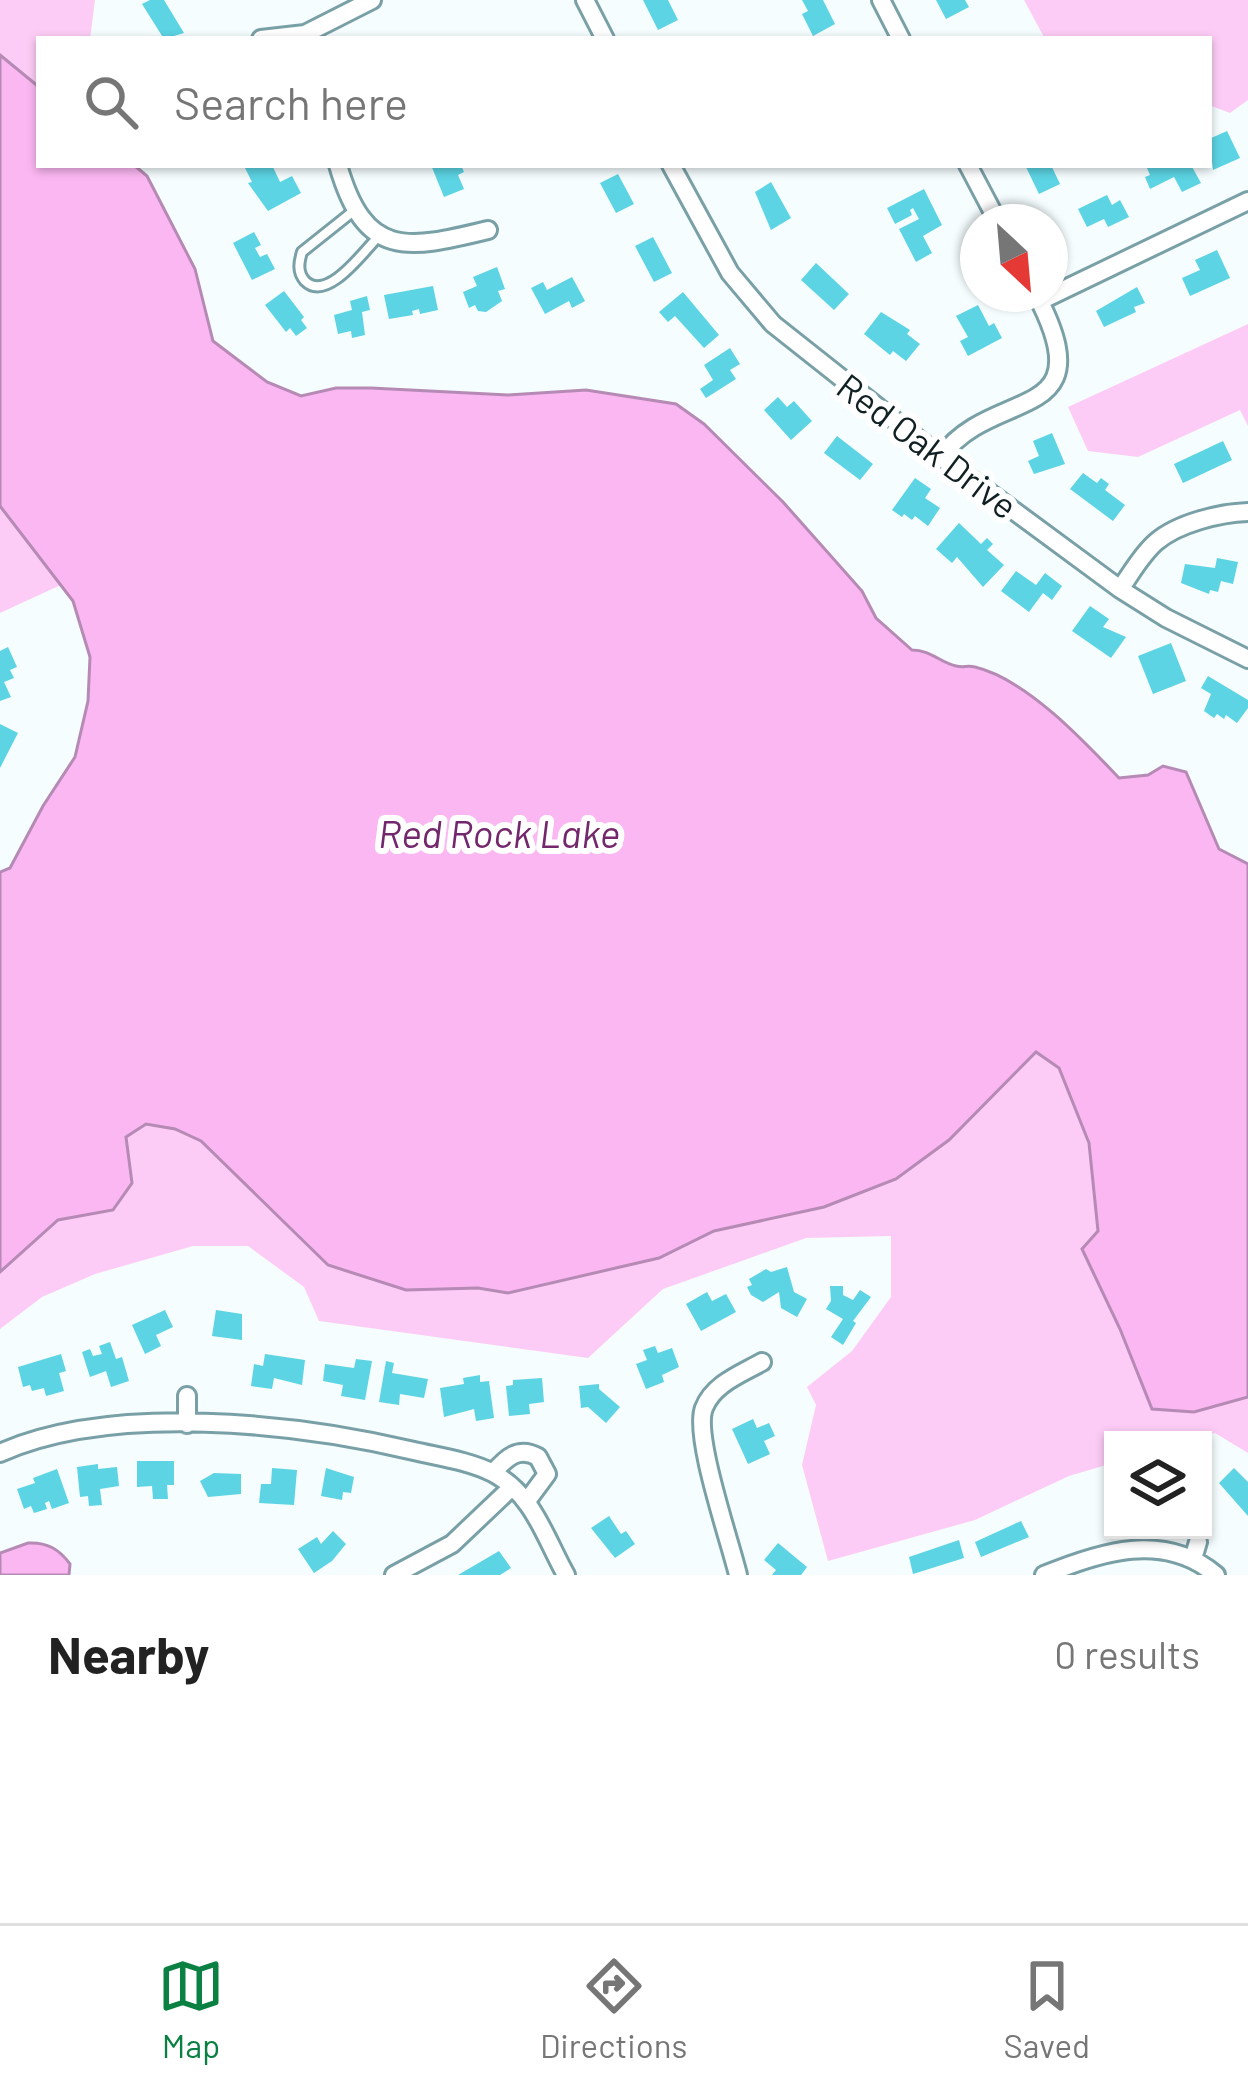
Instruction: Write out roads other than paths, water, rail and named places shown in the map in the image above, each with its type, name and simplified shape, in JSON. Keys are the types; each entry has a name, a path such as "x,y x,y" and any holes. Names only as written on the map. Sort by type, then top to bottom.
{"street":[{"path":"306,36 372,0"},
{"path":"585,0 603,36"},
{"path":"880,0 899,36"},
{"path":"339,168 356,209 379,236 403,244 488,230"},
{"name":"Red Oak Drive","path":"673,168 750,300 799,345 1120,590 1248,659"},
{"path":"970,168 989,204"},
{"path":"1068,283 1248,201"},
{"path":"941,457 955,439 1031,402 1052,382 1060,355 1045,312"},
{"path":"1120,590 1143,556 1165,536 1225,513 1248,512"},
{"path":"738,1575 700,1423 711,1396 722,1384 762,1362"},
{"path":"187,1424 188,1396"},
{"path":"0,1453 21,1443 102,1425 187,1424 333,1434 493,1473 527,1501 566,1575"},
{"path":"493,1473 514,1454 524,1451 538,1457 547,1474 527,1501"},
{"path":"394,1575 452,1544 512,1487"},
{"path":"1045,1575 1110,1551 1157,1550 1195,1551 1216,1575"}],"lane":[{"path":"356,209 302,252 299,268 303,278 321,287 332,283 379,236"}],"water":[{"name":"Red Rock Lake","path":"0,55 36,85 36,168 138,168 147,176 195,269 213,341 267,382 301,396 336,388 508,395 586,390 676,404 704,424 783,502 862,591 876,618 912,650 956,666 975,667 1014,684 1053,713 1119,778 1148,775 1163,766 1186,772 1219,849 1248,864 1248,1397 1194,1412 1152,1409 1082,1249 1098,1231 1089,1143 1059,1068 1036,1052 949,1140 896,1179 824,1207 714,1231 659,1258 508,1293 478,1288 406,1290 328,1265 201,1141 175,1129 146,1124 126,1137 132,1183 113,1210 58,1220 0,1272 0,872 10,868 75,757 88,701 90,657 73,601 0,506"},
{"path":"28,1543 57,1550 70,1564 69,1575 0,1575 0,1553"}]}
